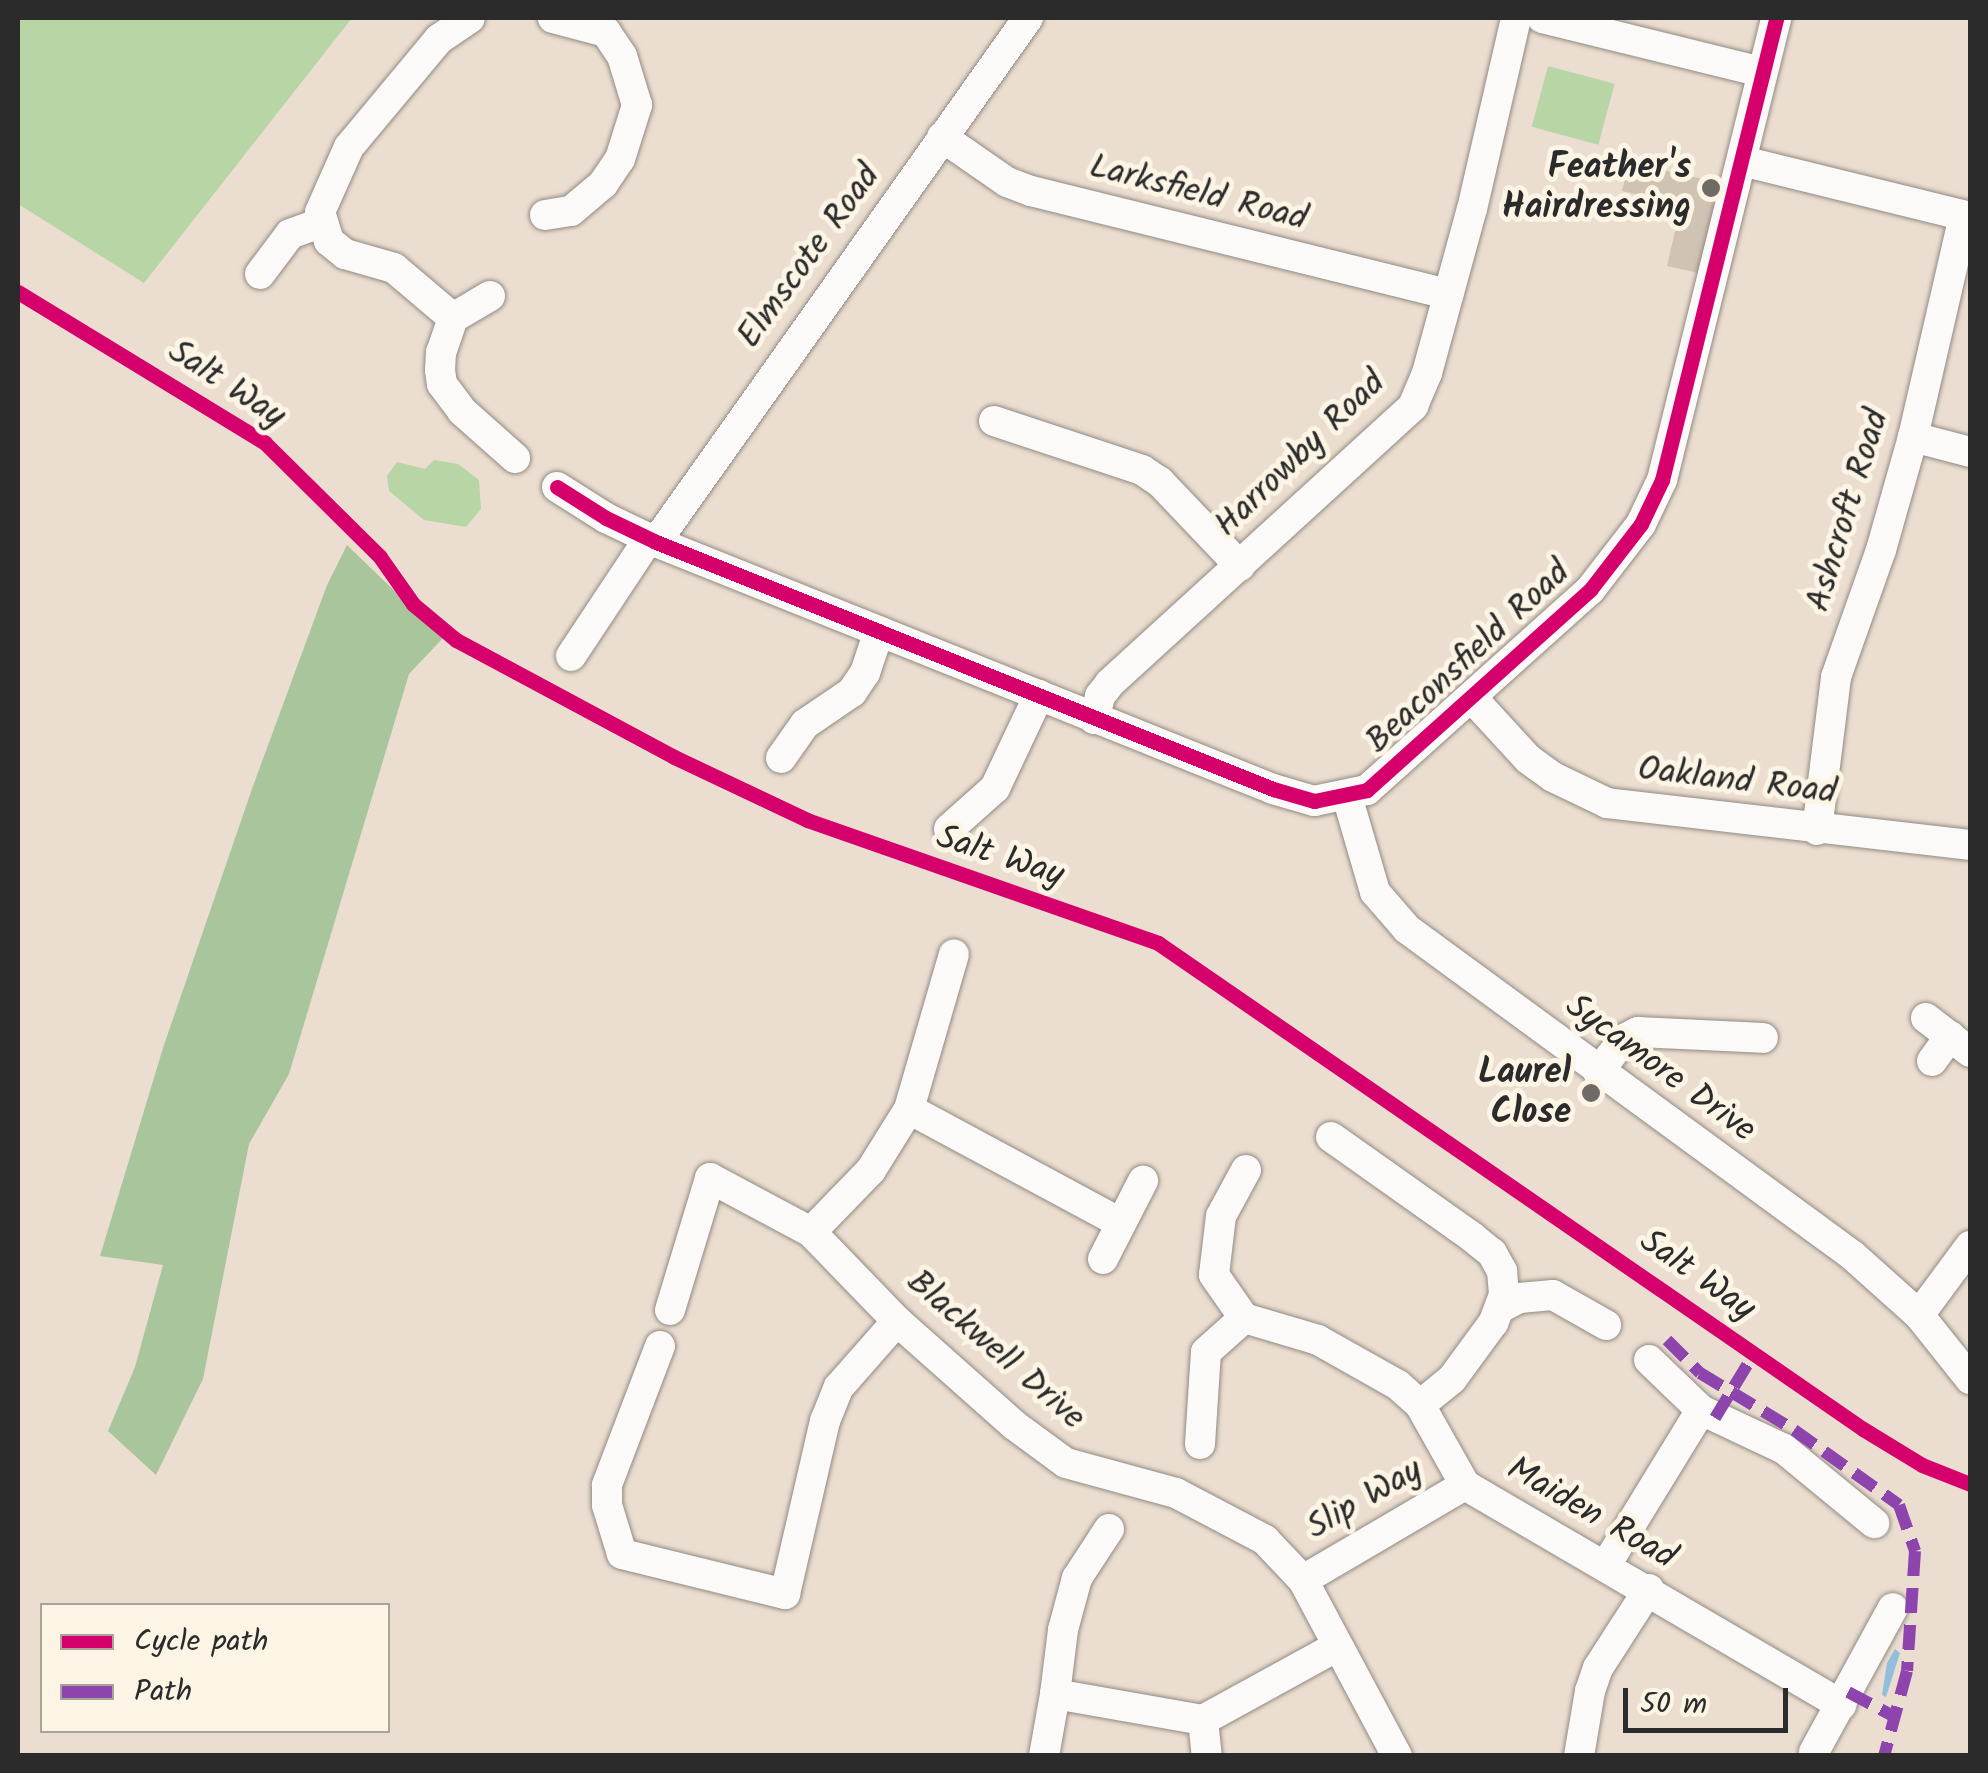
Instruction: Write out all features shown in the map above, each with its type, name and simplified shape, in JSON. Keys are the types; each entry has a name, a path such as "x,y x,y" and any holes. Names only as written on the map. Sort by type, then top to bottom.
{"street":[{"path":"453,318 394,268 345,254 329,241 320,223 329,190 350,147 439,39 470,18"},
{"path":"545,215 571,210 603,184 632,128 636,105 612,25 553,18"},
{"name":"Elmscote Road","path":"571,656 1028,18"},
{"name":"Harrowby Road","path":"1094,719 1100,696 1110,682 1413,406 1427,373 1448,294 1516,18"},
{"path":"1542,18 1762,72"},
{"name":"Beaconsfield Road","path":"557,487 590,510 652,540 1298,798 1334,800 1367,790 1388,776 1590,590 1641,524 1662,480 1776,18"},
{"name":"Larksfield Road","path":"942,137 1007,182 1031,191 1448,294"},
{"path":"1742,160 1968,216"},
{"name":"Ashcroft Road","path":"1817,830 1836,677 1881,550 1914,437 1968,216"},
{"path":"260,274 290,234 320,223"},
{"path":"490,296 453,318 440,352 442,384 482,433 515,458"},
{"path":"994,421 1142,470 1160,482 1240,566"},
{"path":"1914,437 1970,452"},
{"path":"782,758 805,724 852,692 865,673 879,632"},
{"path":"949,829 995,788 1039,696"},
{"name":"Oakland Road","path":"1473,699 1528,759 1553,777 1607,804 1970,845"},
{"name":"Sycamore Drive","path":"1347,796 1375,892 1390,913 1598,1072 1852,1254 1919,1315 1970,1378"},
{"path":"811,1232 872,1170 909,1109 954,954"},
{"path":"1598,1072 1624,1039 1638,1032 1763,1038"},
{"path":"1932,1061 1949,1035"},
{"path":"909,1109 1119,1222"},
{"path":"1331,1137 1492,1253 1502,1270 1500,1308 1476,1349 1452,1378 1420,1404"},
{"path":"1200,1444 1206,1352 1244,1318 1214,1276 1214,1252 1221,1216 1246,1170"},
{"name":"Blackwell Drive","path":"670,1310 710,1178 811,1232 897,1320 1014,1425 1066,1463 1176,1493 1230,1518 1265,1540 1304,1580 1336,1647 1397,1756"},
{"path":"1103,1258 1143,1182"},
{"path":"1919,1315 1970,1246"},
{"path":"1500,1308 1519,1298 1553,1295 1571,1301 1606,1325"},
{"name":"Maiden Road","path":"1244,1318 1318,1340 1398,1385 1420,1404 1465,1485 1649,1589 1841,1705"},
{"path":"660,1346 607,1485 606,1505 622,1554 785,1594 832,1404 859,1360 897,1320"},
{"path":"1650,1360 1701,1410 1784,1449 1874,1523"},
{"path":"1606,1565 1701,1410"},
{"name":"Slip Way","path":"1304,1580 1465,1485"},
{"path":"1044,1756 1063,1630 1077,1578 1108,1529"},
{"path":"1579,1756 1590,1690 1598,1668 1649,1589"},
{"path":"1814,1752 1893,1608"},
{"path":"1055,1694 1204,1720 1336,1647"},
{"path":"1204,1720 1207,1756"}],"green space":[{"path":"18,18 352,18 144,283 18,204"},
{"path":"1548,66 1615,84 1598,145 1532,127"},
{"path":"434,460 458,464 479,480 481,509 466,527 424,520 389,491 387,476 397,462 425,469"},
{"path":"347,545 443,638 409,674 289,1074 249,1144 203,1379 156,1475 108,1431 135,1367 163,1265 100,1256 163,1048 253,786 327,585"}],"water":[{"path":"1895,1649 1900,1653 1886,1697 1882,1695 1887,1663"}],"building":[{"path":"1629,162 1720,183 1698,273 1667,266 1681,205 1622,191"}],"marked path":[{"path":"1667,1340 1700,1373 1794,1430 1899,1505 1915,1551 1907,1671 1884,1756"},
{"path":"1715,1418 1755,1352"},
{"path":"1848,1692 1895,1717"}],"cycle path":[{"path":"557,487 606,518 656,542 1273,789 1314,801 1367,790 1590,590 1641,524 1662,480 1776,18"},
{"name":"Salt Way","path":"18,292 265,443 380,557 413,604 456,640 674,757 807,820 1158,943 1863,1429 1922,1465 1970,1484"}],"place":[{"name":"Feather's Hairdressing","path":"1711,188"},
{"name":"Laurel Close","path":"1591,1093"}]}
